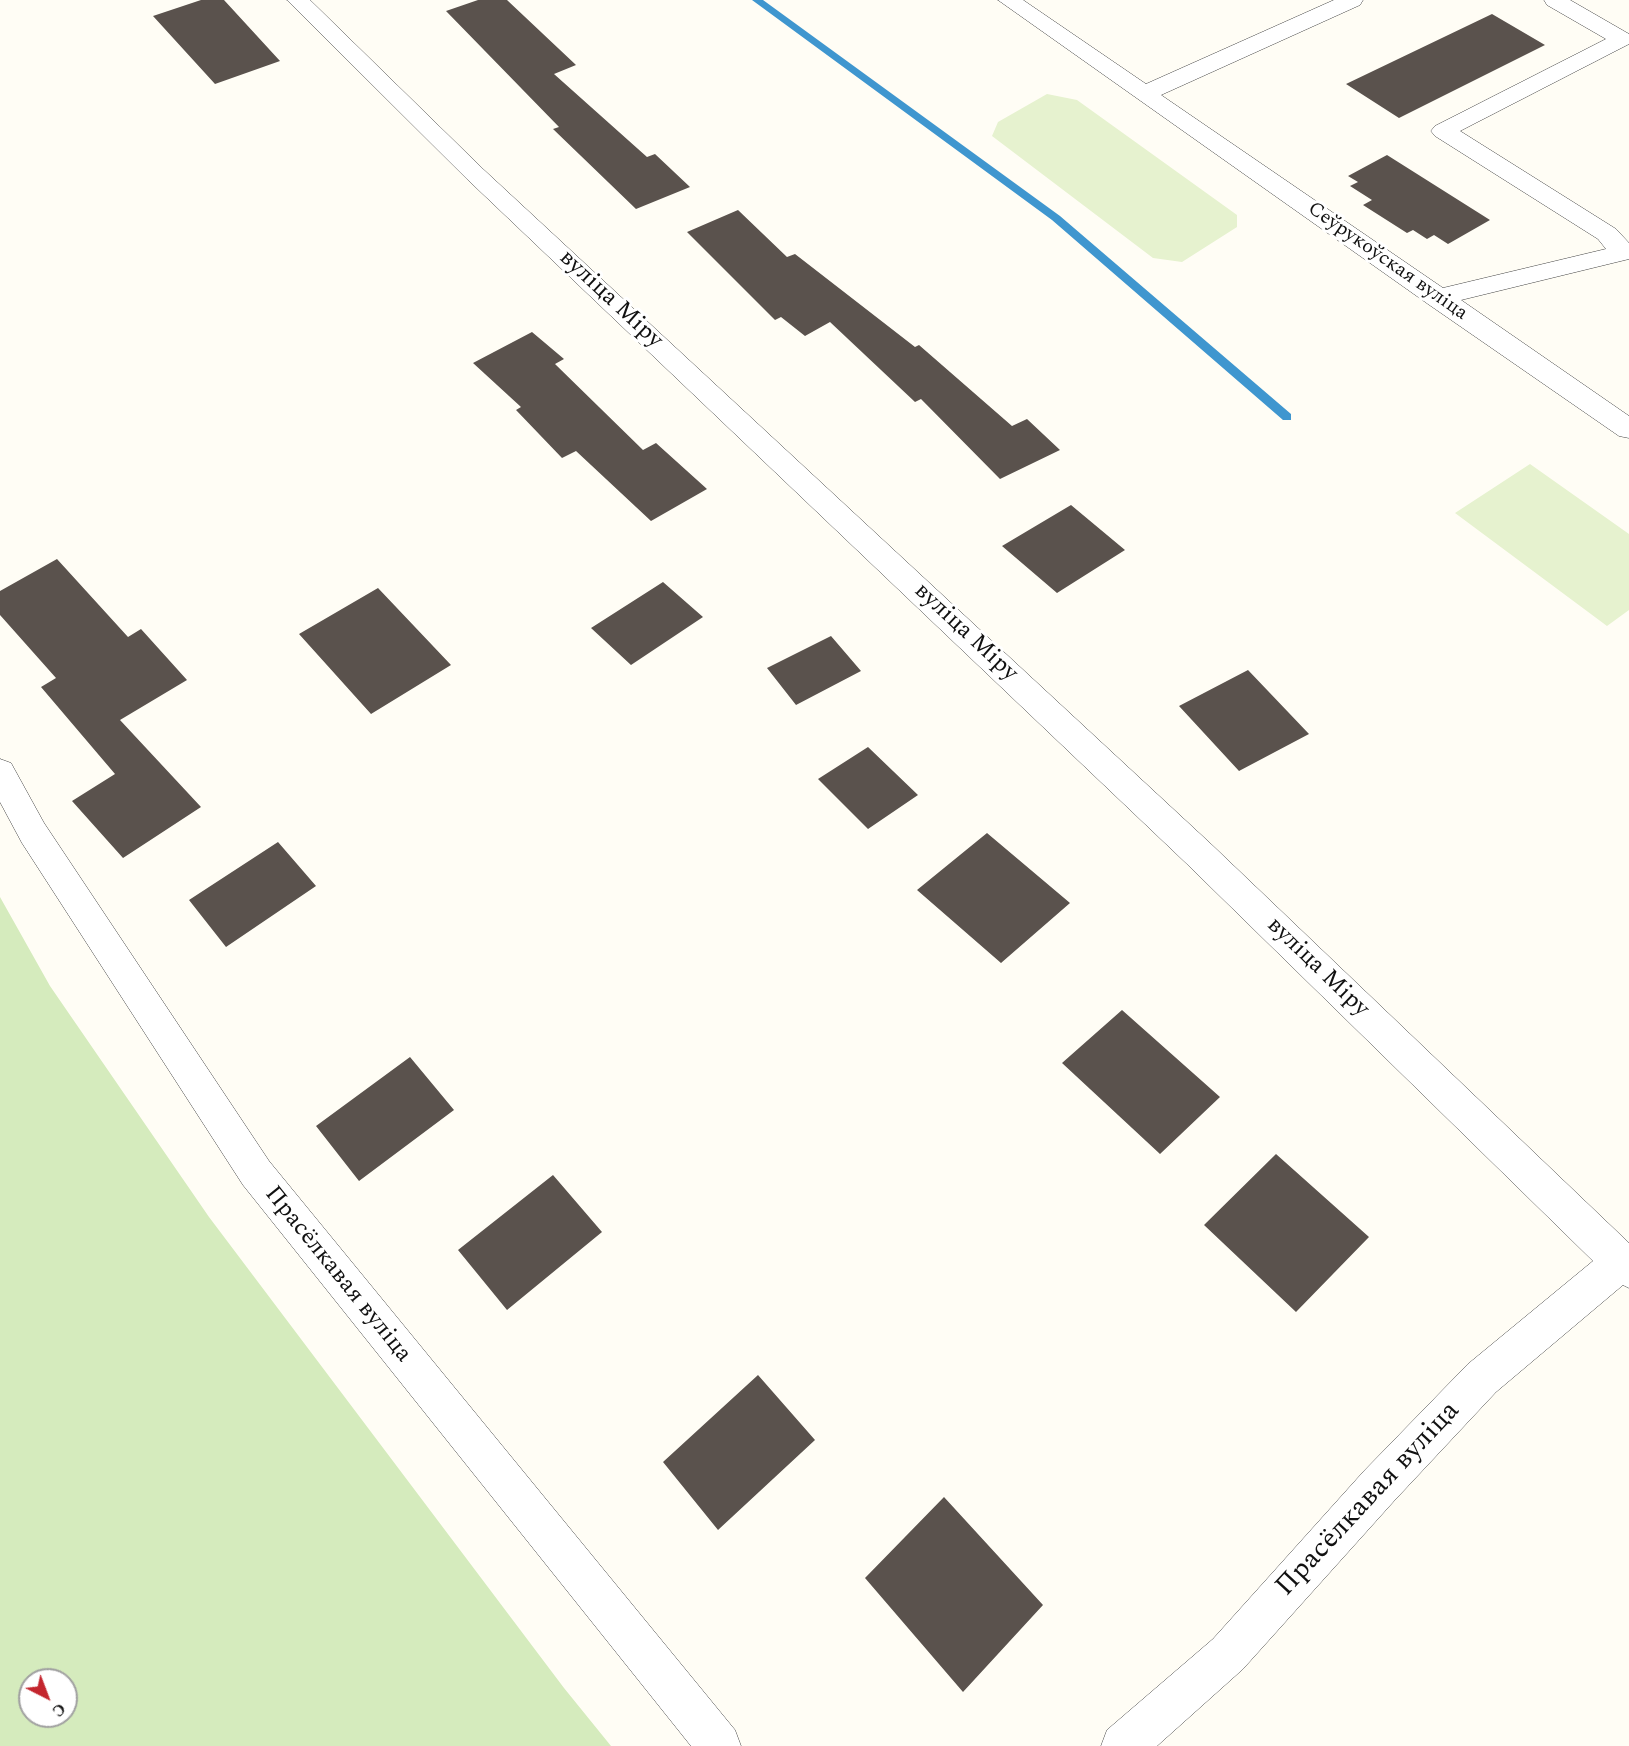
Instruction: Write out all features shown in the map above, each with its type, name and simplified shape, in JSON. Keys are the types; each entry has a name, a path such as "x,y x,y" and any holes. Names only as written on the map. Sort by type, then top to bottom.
{"street":[{"name":"вуліца Міру","path":"298,0 476,174 1199,854 1625,1265"},
{"name":"Сеўрукоўская вуліца","path":"1009,0 1629,429"},
{"path":"1146,93 1352,0"},
{"path":"1555,0 1622,39 1443,131 1606,234 1625,252"},
{"path":"1437,298 1625,252"},
{"name":"Прасёлкавая вуліца","path":"0,772 33,833 256,1173 719,1746"},
{"name":"Прасёлкавая вуліца","path":"1123,1746 1228,1654 1379,1486 1482,1378 1625,1265"}],"green space":[{"path":"1047,94 1077,100 1237,215 1237,227 1182,262 1153,258 992,136 998,122"},
{"path":"1530,464 1629,534 1629,610 1607,626 1455,513"},
{"path":"0,897 50,986 209,1217 564,1688 611,1746 0,1746"}],"building":[{"path":"201,0 224,0 280,61 215,84 153,16"},
{"path":"478,0 507,0 576,65 554,74 647,157 655,154 690,187 636,209 553,129 559,127 446,11"},
{"path":"1492,14 1545,45 1399,118 1346,84"},
{"path":"1387,155 1490,220 1448,244 1434,235 1427,239 1413,230 1407,233 1363,205 1372,200 1350,186 1358,182 1348,176"},
{"path":"738,210 787,257 795,254 915,347 919,345 1012,426 1027,419 1060,450 1000,479 921,399 915,402 830,322 805,336 781,317 775,320 687,232"},
{"path":"532,332 564,359 555,364 643,450 656,443 707,489 651,521 576,451 562,458 516,410 521,407 473,363"},
{"path":"1071,505 1125,550 1057,593 1002,546"},
{"path":"57,559 128,637 141,629 187,680 120,720 201,807 123,858 72,801 115,774 41,687 56,678 0,615 0,591"},
{"path":"663,582 703,617 631,665 591,628"},
{"path":"378,588 451,665 371,714 299,634"},
{"path":"831,636 861,671 796,705 767,668"},
{"path":"1248,670 1309,734 1239,771 1179,706"},
{"path":"868,747 918,795 868,829 818,779"},
{"path":"987,833 1070,903 1001,963 917,890"},
{"path":"278,842 316,886 226,947 189,900"},
{"path":"1122,1010 1220,1097 1160,1154 1062,1063"},
{"path":"410,1057 454,1110 359,1181 316,1126"},
{"path":"1276,1154 1369,1237 1296,1312 1204,1225"},
{"path":"553,1175 602,1232 507,1310 458,1250"},
{"path":"758,1375 815,1440 718,1530 663,1462"},
{"path":"944,1497 1043,1605 963,1692 865,1578"}],"waterway":[{"path":"757,0 1056,218 1287,417"}]}
